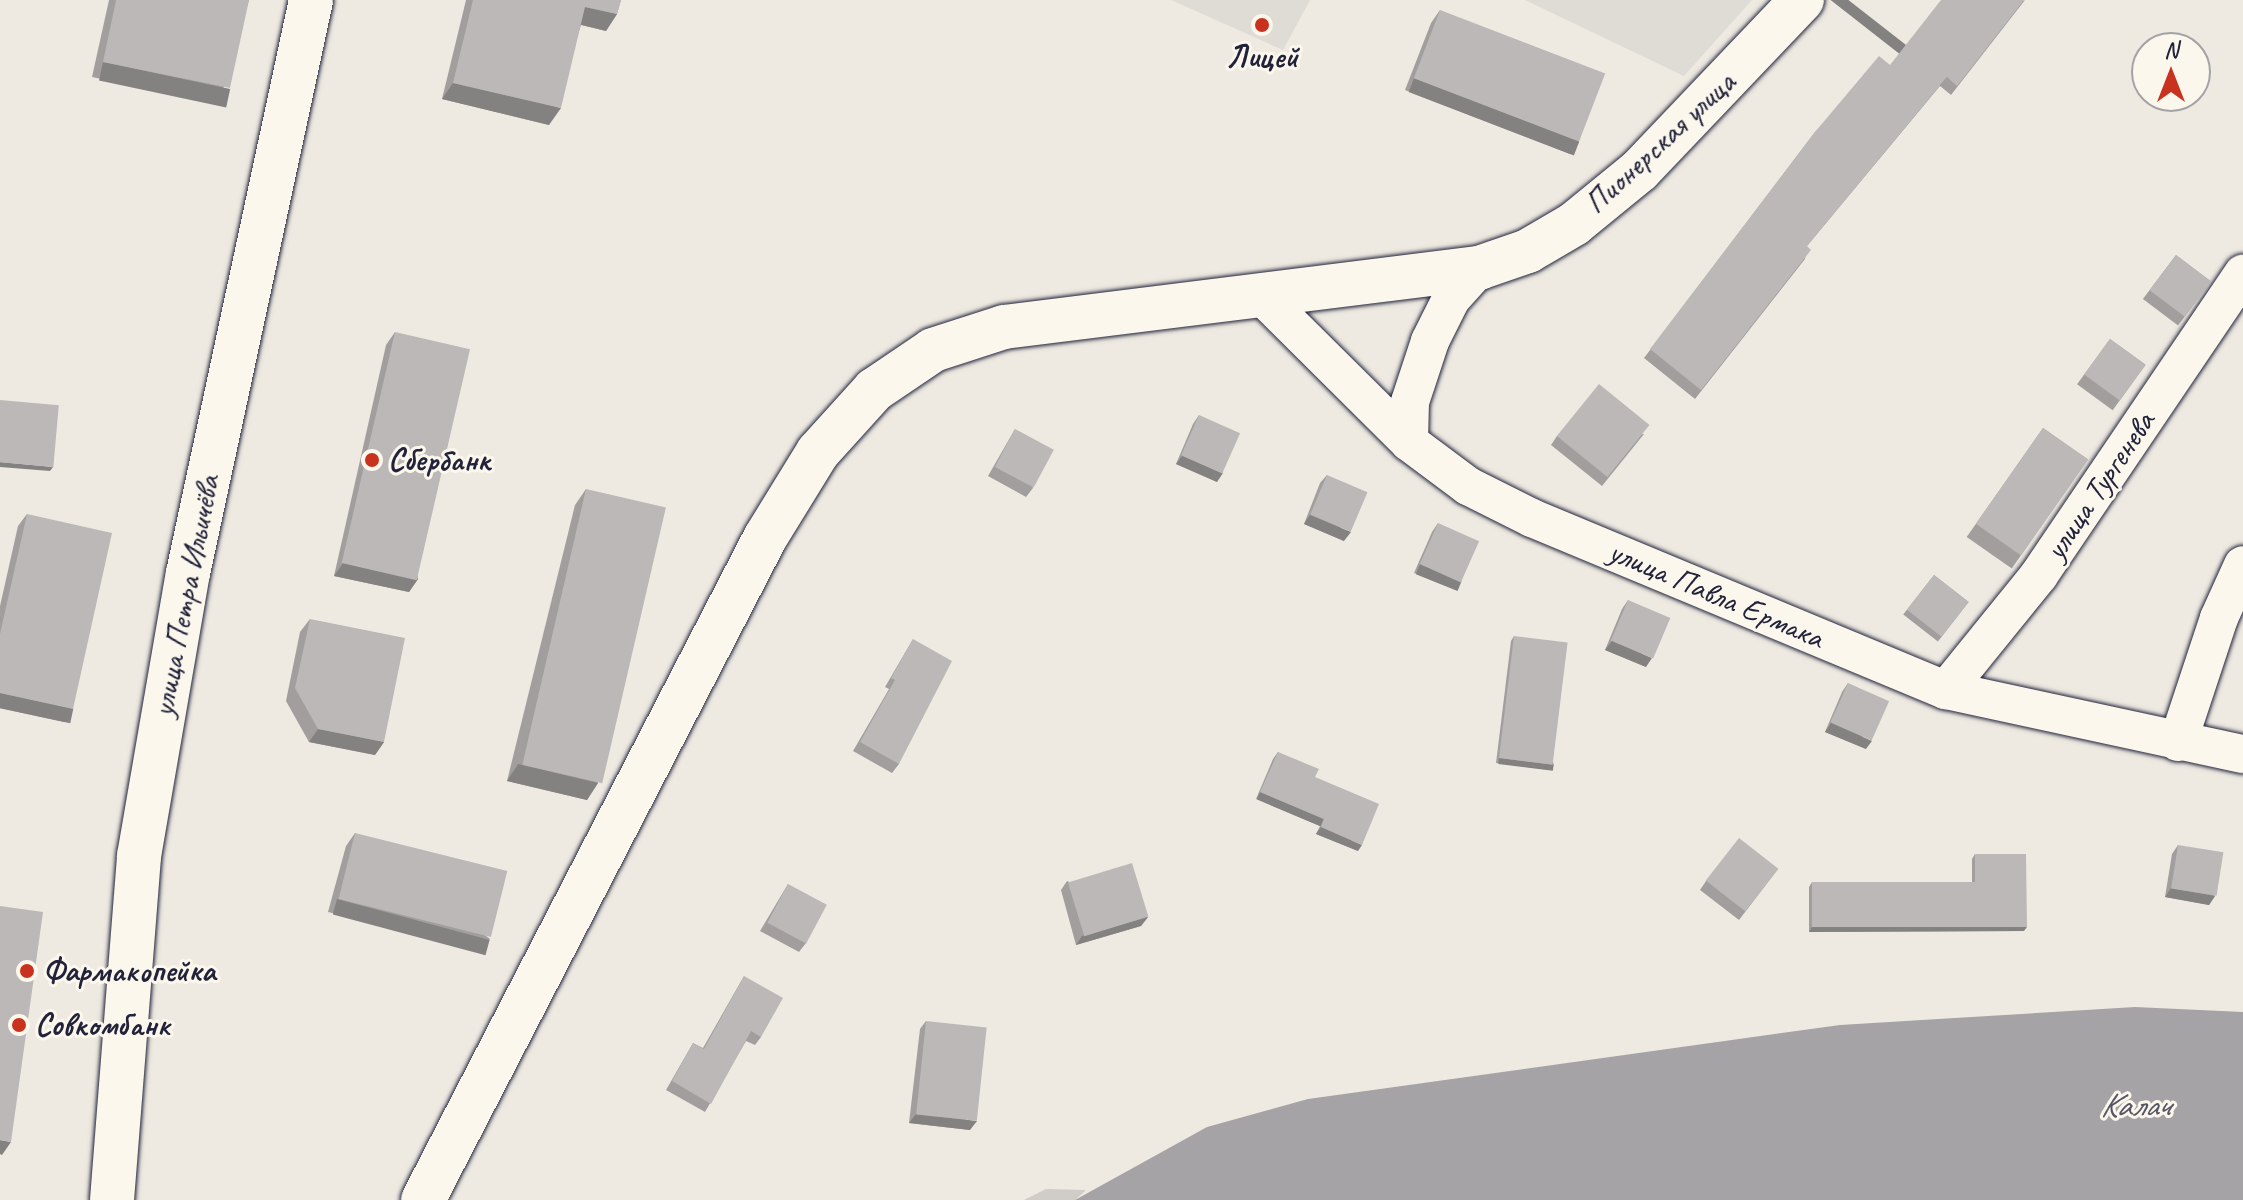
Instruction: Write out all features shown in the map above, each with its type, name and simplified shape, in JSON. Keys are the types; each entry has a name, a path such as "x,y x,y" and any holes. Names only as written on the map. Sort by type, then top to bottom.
{"street":[{"name":"улица Петра Ильичёва","path":"112,1200 142,841 188,573 311,0"},
{"name":"Пионерская улица","path":"423,1200 765,538 818,452 874,390 933,350 1004,327 1479,268 1528,251 1574,224 1640,170 1802,0"},
{"path":"1409,442 1410,402 1430,341 1451,299 1479,268"},
{"name":"улица Тургенева","path":"1946,690 2039,575 2243,274"},
{"name":"улица Павла Ермака","path":"1262,296 1409,442 1468,486 1532,518 1946,690 2243,754"},
{"path":"2178,742 2219,618 2243,565"}],"shaded area":[{"name":"Лицей","path":"1171,0 1310,0 1283,50"},
{"path":"1525,0 1752,0 1684,76"},
{"path":"1046,1189 1086,1190 1075,1200 1024,1200"}],"water":[{"name":"Калач","path":"2135,1007 2243,1012 2243,1200 1075,1200 1207,1127 1308,1099 1840,1025"}],"building":[{"path":"116,0 249,0 230,88 103,62"},
{"path":"473,0 621,0 617,14 585,7 561,108 453,83"},
{"path":"1941,0 2024,0 1957,86 1947,77 1807,246 1811,250 1701,390 1650,349 1815,132 1879,56 1890,65"},
{"path":"1440,10 1605,73 1579,142 1414,78"},
{"path":"2176,255 2211,281 2185,317 2150,290"},
{"path":"395,332 470,349 417,580 342,563"},
{"path":"2110,339 2146,365 2120,400 2084,375"},
{"path":"1599,384 1650,425 1607,477 1557,436"},
{"path":"0,400 59,405 53,467 0,462"},
{"path":"1199,415 1240,433 1222,473 1181,455"},
{"path":"2043,428 2088,460 2021,555 1976,524"},
{"path":"1015,429 1054,450 1034,488 995,467"},
{"path":"1327,475 1368,492 1351,532 1310,515"},
{"path":"586,489 666,507 602,783 522,765"},
{"path":"27,514 112,533 73,709 0,693 0,634"},
{"path":"1438,523 1479,541 1461,582 1420,564"},
{"path":"1934,575 1969,602 1942,637 1907,610"},
{"path":"1628,600 1670,618 1653,658 1611,641"},
{"path":"310,619 405,638 384,742 318,729 295,688"},
{"path":"1514,636 1568,643 1553,765 1499,758"},
{"path":"913,639 952,661 899,764 860,742 895,680 891,678"},
{"path":"1848,683 1889,701 1872,741 1831,722"},
{"path":"1278,752 1319,769 1315,777 1379,804 1362,845 1321,827 1324,819 1260,792"},
{"path":"355,833 507,871 491,937 339,899"},
{"path":"1739,838 1778,869 1745,911 1706,881"},
{"path":"2178,845 2223,852 2217,896 2171,888"},
{"path":"1975,854 2026,854 2027,927 1812,927 1812,882 1975,882"},
{"path":"1132,863 1148,917 1084,936 1068,883"},
{"path":"788,884 827,905 806,944 767,923"},
{"path":"0,906 43,912 11,1142 0,1140"},
{"path":"744,976 783,998 761,1037 751,1031 711,1104 672,1081 693,1043 704,1049"},
{"path":"926,1021 987,1027 977,1121 916,1114"}],"place":[{"name":"Лицей","path":"1262,25"},
{"name":"Сбербанк","path":"372,460"},
{"name":"Фармакопейка","path":"27,971"},
{"name":"Совкомбанк","path":"19,1025"}]}
